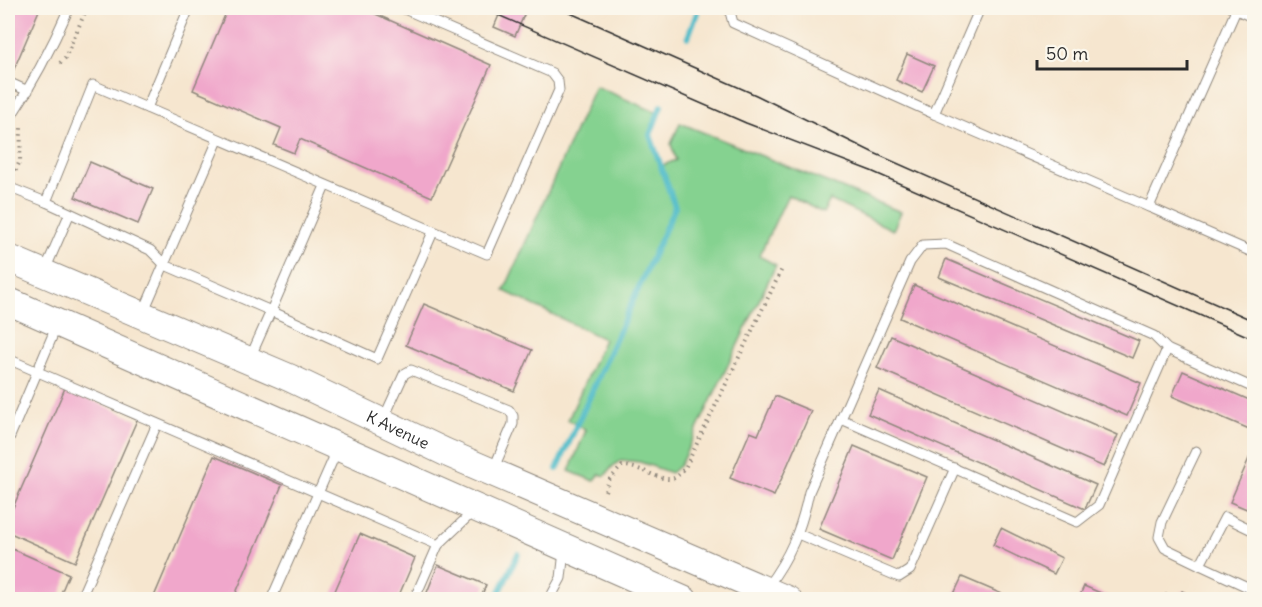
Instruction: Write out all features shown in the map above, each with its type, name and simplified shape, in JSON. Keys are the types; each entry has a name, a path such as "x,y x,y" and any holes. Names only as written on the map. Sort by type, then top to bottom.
{"main road":[{"name":"K Avenue","path":"8,258 249,361 492,472 777,594"},
{"path":"8,301 233,398 684,600"},
{"path":"233,398 249,361"},
{"path":"477,508 492,472"}],"lane":[{"path":"8,121 28,91 56,39 69,8"},
{"path":"147,108 189,8"},
{"path":"46,202 93,85 487,254 559,90 558,81 552,73 402,8"},
{"path":"729,8 733,23 934,114 1254,253"},
{"path":"934,114 980,8"},
{"path":"1149,207 1234,8 1254,18"},
{"path":"8,82 28,91"},
{"path":"142,316 218,140"},
{"path":"8,186 150,250 165,265 377,359 433,232"},
{"path":"249,361 325,186"},
{"path":"44,273 69,215"},
{"path":"777,594 781,567 803,522 809,492 910,262 923,245 946,244 1154,336 1167,349 1254,388"},
{"path":"8,441 58,322"},
{"path":"842,419 1077,522 1099,506 1167,349"},
{"path":"8,359 438,545"},
{"path":"382,422 404,374 411,370 508,410 513,416 513,424 492,472"},
{"path":"80,600 157,424"},
{"path":"271,600 339,446"},
{"path":"1196,451 1162,522 1159,537 1165,548 1254,590"},
{"path":"798,534 899,577 910,570 955,468"},
{"path":"414,600 438,545 477,508"},
{"path":"1200,565 1225,517 1254,531"},
{"path":"549,600 561,578 564,546"}],"path":[{"path":"605,491 609,480 622,466 633,466 668,479 678,477 685,468 782,269"}],"green space":[{"path":"595,86 658,113 650,135 661,166 676,160 671,144 680,123 901,212 893,230 830,200 823,213 788,195 759,256 776,265 680,465 671,473 640,462 621,460 605,476 600,474 594,481 569,471 586,430 568,420 604,339 504,291"}],"building":[{"path":"8,8 40,8 8,83"},
{"path":"228,8 362,8 491,65 432,197 300,139 294,153 274,145 281,128 193,90"},
{"path":"502,8 527,8 515,36 494,27"},
{"path":"907,54 934,66 922,92 896,80"},
{"path":"90,162 153,189 138,224 75,197"},
{"path":"946,259 1139,341 1132,358 939,277"},
{"path":"914,285 1141,383 1127,416 900,318"},
{"path":"424,304 532,350 514,391 406,345"},
{"path":"891,336 1118,435 1104,467 877,368"},
{"path":"1183,371 1254,402 1254,431 1172,396"},
{"path":"65,388 137,420 75,562 8,532 8,519"},
{"path":"879,390 1096,485 1085,509 868,414"},
{"path":"775,396 811,411 774,496 730,478 750,432 758,435"},
{"path":"854,446 927,477 892,560 819,529"},
{"path":"1254,447 1254,512 1230,502"},
{"path":"214,456 282,485 233,600 155,600 153,599"},
{"path":"1001,528 1062,558 1054,574 993,545"},
{"path":"360,534 415,558 397,600 331,600"},
{"path":"8,547 69,574 58,600 8,600"},
{"path":"438,565 486,585 480,600 424,600"},
{"path":"962,577 1009,597 1008,600 967,600 954,594"},
{"path":"1084,586 1115,599 1115,600 1078,600"},
{"path":"1182,591 1201,600 1163,600 1166,594 1178,599"}],"waterway":[{"path":"688,37 697,13"},
{"path":"557,469 675,207 650,135 661,106"},
{"path":"496,600 518,554"}],"tram line":[{"path":"482,8 746,123 871,171 1254,339"},
{"path":"559,8 756,95 874,153 1254,321"}]}
